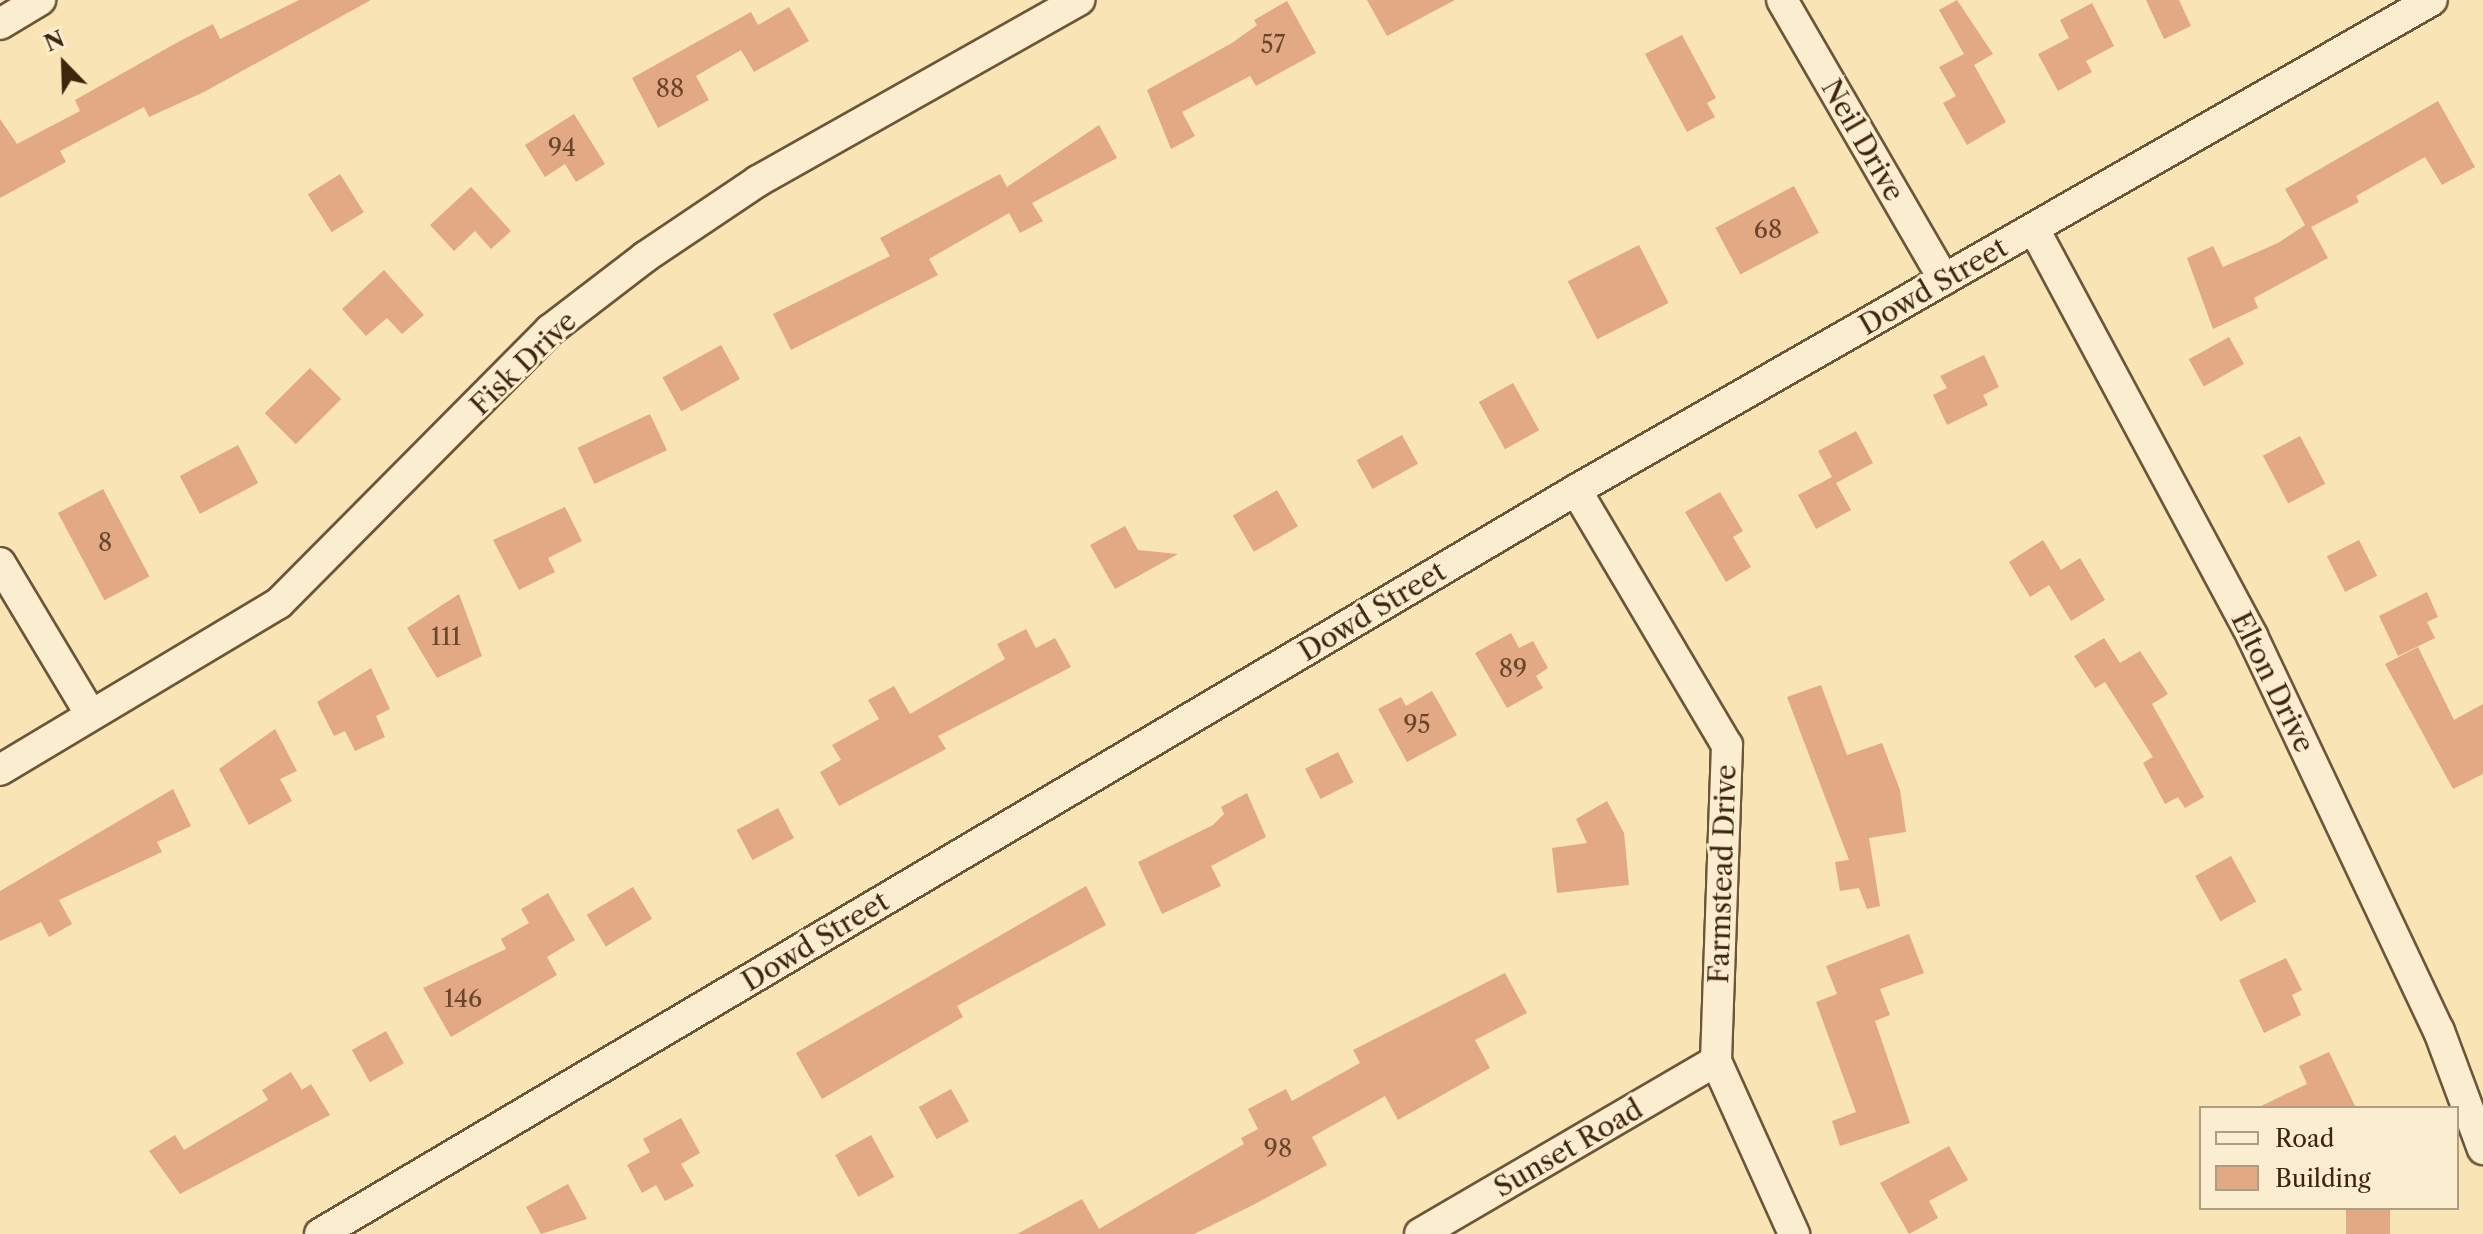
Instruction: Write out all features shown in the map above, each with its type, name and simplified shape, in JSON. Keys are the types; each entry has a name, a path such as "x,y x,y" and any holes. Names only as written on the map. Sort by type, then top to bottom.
{"street":[{"path":"0,24 40,0"},
{"name":"Fisk Drive","path":"0,770 279,603 550,330 645,257 758,181 1079,0"},
{"name":"Neil Drive","path":"1782,0 1944,279"},
{"name":"Dowd Street","path":"320,1234 1576,490 2432,0"},
{"name":"Elton Drive","path":"2034,229 2252,636 2439,1031 2483,1149"},
{"name":"Farmstead Drive","path":"1576,490 1727,745 1716,1061 1794,1234"},
{"path":"0,563 91,715"},
{"name":"Sunset Road","path":"1420,1234 1716,1061"}],"building":[{"path":"299,0 371,0 204,92 149,117 144,107 60,151 66,162 0,198 0,119 17,144 80,111 75,100 213,24 220,39"},
{"path":"1367,0 1455,0 1387,36"},
{"path":"1957,0 1993,54 1974,65 2006,122 1967,145 1943,103 1956,96 1939,67 1964,54 1939,10"},
{"path":"2146,0 2179,0 2191,26 2164,39"},
{"path":"1287,1 1316,53 1256,86 1250,76 1182,112 1195,136 1171,149 1147,90 1232,43 1257,25 1254,20"},
{"path":"2092,3 2114,46 2086,61 2092,72 2058,91 2038,54 2069,38 2060,20"},
{"path":"789,7 809,41 754,72 741,50 696,76 709,100 658,128 632,78 751,12 758,25"},
{"path":"1682,35 1716,98 1707,103 1715,117 1687,132 1645,54"},
{"path":"2438,101 2475,167 2442,185 2425,157 2356,196 2359,202 2311,227 2328,258 2254,298 2258,308 2213,329 2187,258 2213,246 2223,267 2278,243 2305,225 2285,189"},
{"path":"574,114 605,164 576,182 565,164 545,177 525,145"},
{"path":"1099,125 1117,158 1032,203 1043,221 1020,233 1009,213 929,259 938,275 791,350 773,314 890,256 880,238 1000,174 1007,187"},
{"path":"340,174 364,212 332,232 308,194"},
{"path":"1794,186 1819,233 1740,275 1715,228"},
{"path":"471,187 511,231 491,249 475,231 454,251 430,225"},
{"path":"1639,245 1669,303 1597,339 1568,281"},
{"path":"384,270 424,315 402,334 387,318 366,336 342,309"},
{"path":"2229,337 2244,364 2204,386 2189,359"},
{"path":"721,345 740,379 681,412 662,377"},
{"path":"1984,355 1999,387 1983,395 1988,405 1947,425 1933,395 1947,388 1940,376"},
{"path":"310,368 341,399 296,444 265,413"},
{"path":"1513,383 1539,430 1505,449 1479,402"},
{"path":"650,414 667,450 594,484 577,448"},
{"path":"1856,431 1873,463 1836,483 1851,510 1816,529 1798,495 1832,477 1818,451"},
{"path":"1402,435 1418,464 1373,489 1357,460"},
{"path":"2300,436 2325,484 2288,503 2263,456"},
{"path":"238,445 258,483 200,514 180,476"},
{"path":"103,489 149,576 104,600 58,513"},
{"path":"1277,490 1298,526 1254,552 1233,516"},
{"path":"1720,492 1743,531 1733,537 1751,567 1726,582 1685,512"},
{"path":"565,507 582,541 548,558 555,572 519,590 493,540"},
{"path":"1125,526 1138,550 1178,554 1115,589 1090,545"},
{"path":"2043,540 2061,570 2080,558 2105,600 2071,621 2049,585 2030,597 2009,562"},
{"path":"2359,540 2377,576 2345,592 2327,556"},
{"path":"2427,592 2438,617 2427,622 2435,638 2398,656 2379,616"},
{"path":"459,594 482,656 437,678 407,628"},
{"path":"1026,629 1036,648 1055,638 1071,667 938,736 946,749 839,806 820,772 841,760 832,745 879,719 868,700 894,686 910,714 1005,659 997,644"},
{"path":"1511,633 1519,648 1533,641 1548,668 1536,676 1543,688 1507,708 1475,653"},
{"path":"2104,638 2120,663 2140,651 2168,694 2152,704 2204,797 2185,808 2178,797 2165,804 2143,763 2153,757 2105,682 2095,688 2074,656"},
{"path":"2418,647 2454,720 2483,704 2483,774 2453,789 2385,664"},
{"path":"371,668 390,709 376,716 385,737 355,751 345,731 334,736 317,702"},
{"path":"1821,685 1847,755 1882,743 1900,790 1906,832 1869,838 1880,906 1867,909 1859,888 1840,891 1835,862 1849,860 1787,697"},
{"path":"1432,691 1457,735 1407,762 1378,709 1401,697 1406,706"},
{"path":"275,729 297,771 280,779 292,801 249,825 219,769"},
{"path":"1338,752 1353,782 1320,799 1305,769"},
{"path":"173,789 191,826 157,842 162,852 59,900 72,924 49,937 41,922 0,941 0,891"},
{"path":"1247,793 1266,837 1211,866 1221,886 1162,914 1138,862 1213,825 1224,814 1221,807"},
{"path":"1607,801 1624,833 1629,885 1557,893 1552,848 1587,843 1576,819"},
{"path":"778,808 794,838 752,860 737,830"},
{"path":"2231,856 2256,901 2220,921 2195,876"},
{"path":"1086,886 1106,925 957,1006 963,1017 822,1099 796,1053"},
{"path":"633,887 652,919 606,947 587,915"},
{"path":"548,893 575,940 547,957 557,975 451,1037 423,988 506,949 501,939 529,923 521,909"},
{"path":"1909,934 1924,973 1880,989 1890,1015 1875,1021 1910,1123 1840,1146 1832,1121 1856,1112 1816,1002 1837,994 1826,966"},
{"path":"2286,958 2302,990 2292,995 2301,1015 2264,1033 2239,980"},
{"path":"1505,973 1527,1013 1475,1040 1490,1068 1398,1120 1385,1096 1312,1137 1327,1165 1253,1205 1194,1234 1017,1234 1082,1199 1099,1229 1244,1144 1241,1138 1258,1129 1248,1109 1286,1089 1292,1101 1360,1063 1353,1050"},
{"path":"386,1031 404,1063 370,1082 352,1050"},
{"path":"2329,1052 2355,1106 2261,1106 2307,1084 2299,1066"},
{"path":"291,1072 302,1090 311,1084 330,1115 180,1194 149,1151 175,1135 184,1150 268,1100 262,1090"},
{"path":"951,1089 969,1121 937,1139 919,1107"},
{"path":"681,1118 700,1153 681,1164 694,1186 665,1201 656,1185 642,1193 627,1165 650,1152 643,1139"},
{"path":"871,1135 894,1177 858,1197 835,1155"},
{"path":"1949,1146 1968,1180 1929,1201 1938,1218 1909,1234 1880,1183"},
{"path":"568,1184 587,1219 541,1234 526,1207"},
{"path":"2346,1210 2390,1210 2390,1234 2346,1234"}]}
